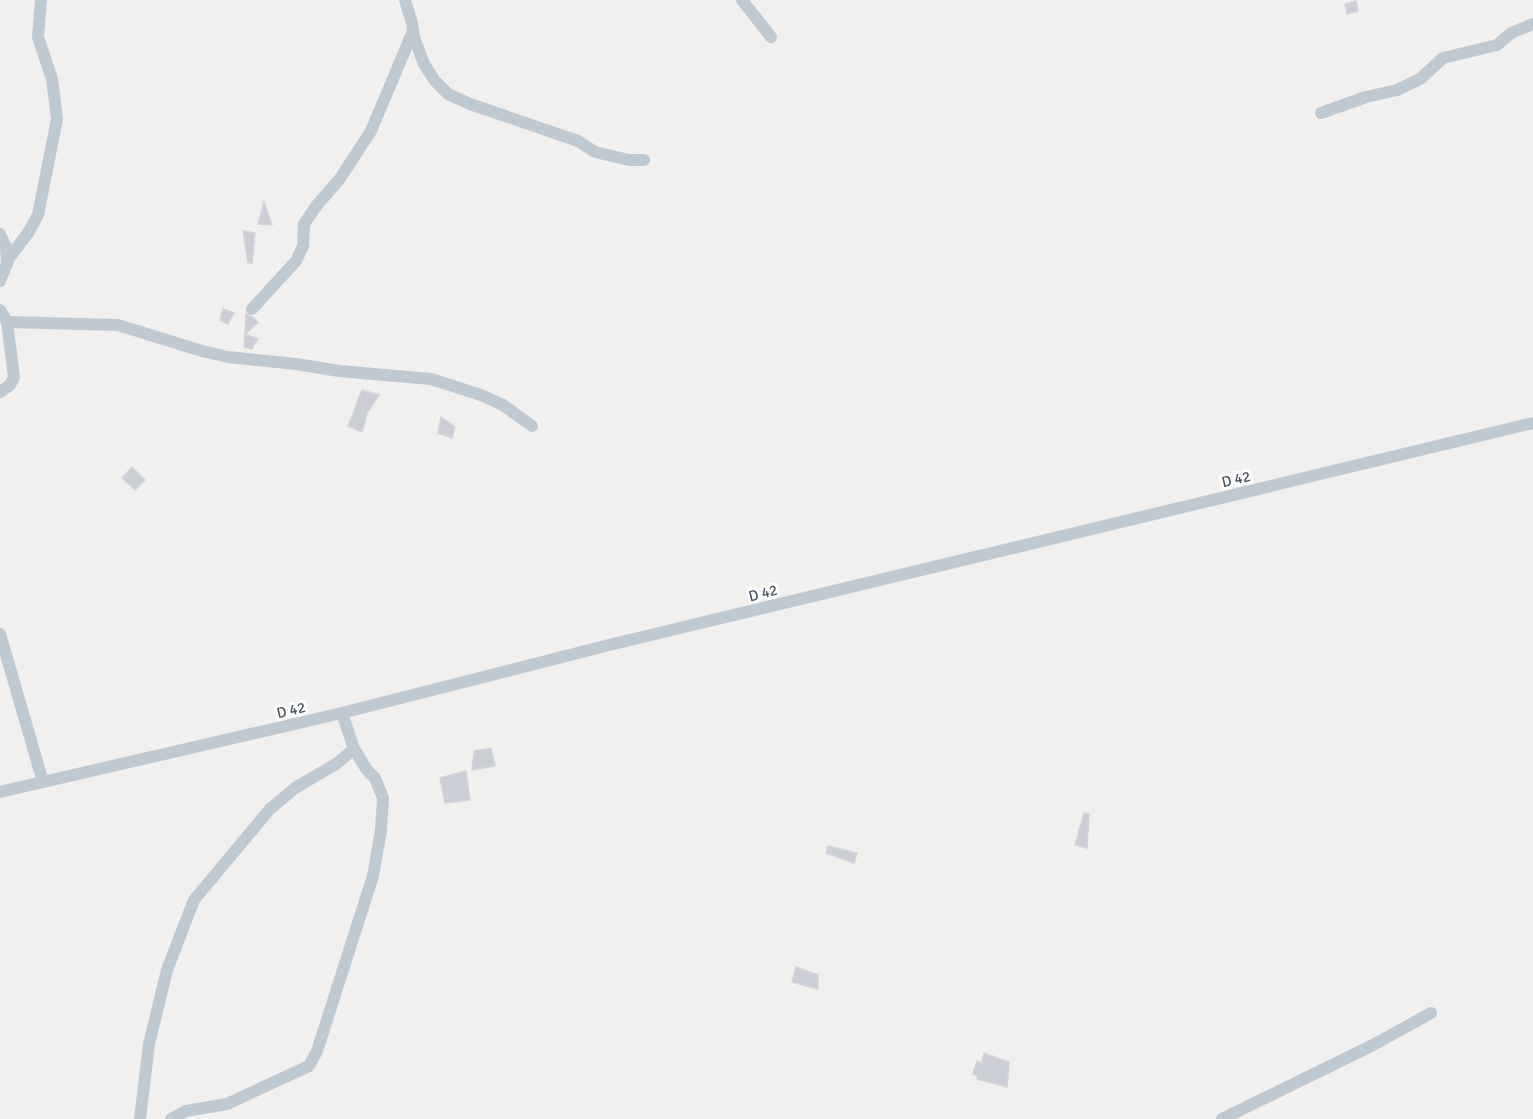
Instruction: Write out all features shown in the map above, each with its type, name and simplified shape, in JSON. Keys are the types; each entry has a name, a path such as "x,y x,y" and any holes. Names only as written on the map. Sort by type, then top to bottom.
{"street":[{"path":"0,281 7,263 38,215 57,119 52,80 38,37 40,0"},
{"path":"405,0 424,64 435,81 448,94 470,104 578,141 595,152 629,160 644,160"},
{"path":"742,0 771,37"},
{"path":"1321,113 1366,97 1397,90 1420,79 1443,58 1497,45 1511,33 1533,24"},
{"path":"252,309 296,261 303,246 304,224 339,180 371,131 413,31"},
{"path":"0,234 6,247 7,263"},
{"path":"0,310 7,322 14,377 10,385 0,392"},
{"path":"7,322 118,325 228,357 296,364 339,372 431,379 481,395 503,405 532,426"},
{"name":"D 42","path":"0,792 342,713 632,640 1533,423"},
{"path":"0,634 43,782"},
{"path":"171,1119 186,1111 227,1104 248,1095 309,1066 317,1051 373,876 381,830 383,798 375,778 354,749 342,713"},
{"path":"140,1119 149,1044 167,970 194,900 270,809 295,788 336,764 354,749"},
{"path":"1222,1119 1373,1045 1431,1013"}],"building":[{"path":"1356,1 1358,11 1347,14 1345,4"},
{"path":"264,202 272,225 258,224"},
{"path":"243,231 255,233 252,263 248,263"},
{"path":"223,309 234,313 228,324 220,320"},
{"path":"246,314 258,323 245,334"},
{"path":"245,334 258,339 252,349 244,347"},
{"path":"362,390 379,395 367,413 362,432 348,426"},
{"path":"441,417 455,427 452,438 438,433"},
{"path":"132,467 145,480 135,490 122,478"},
{"path":"491,748 495,766 472,770 474,751"},
{"path":"466,771 470,800 445,803 440,778"},
{"path":"1084,813 1089,814 1087,848 1075,845"},
{"path":"828,846 857,853 854,863 826,853"},
{"path":"796,967 818,975 818,989 792,982"},
{"path":"984,1053 1009,1062 1007,1087 977,1079 978,1076 973,1074 977,1061 982,1063"}]}
